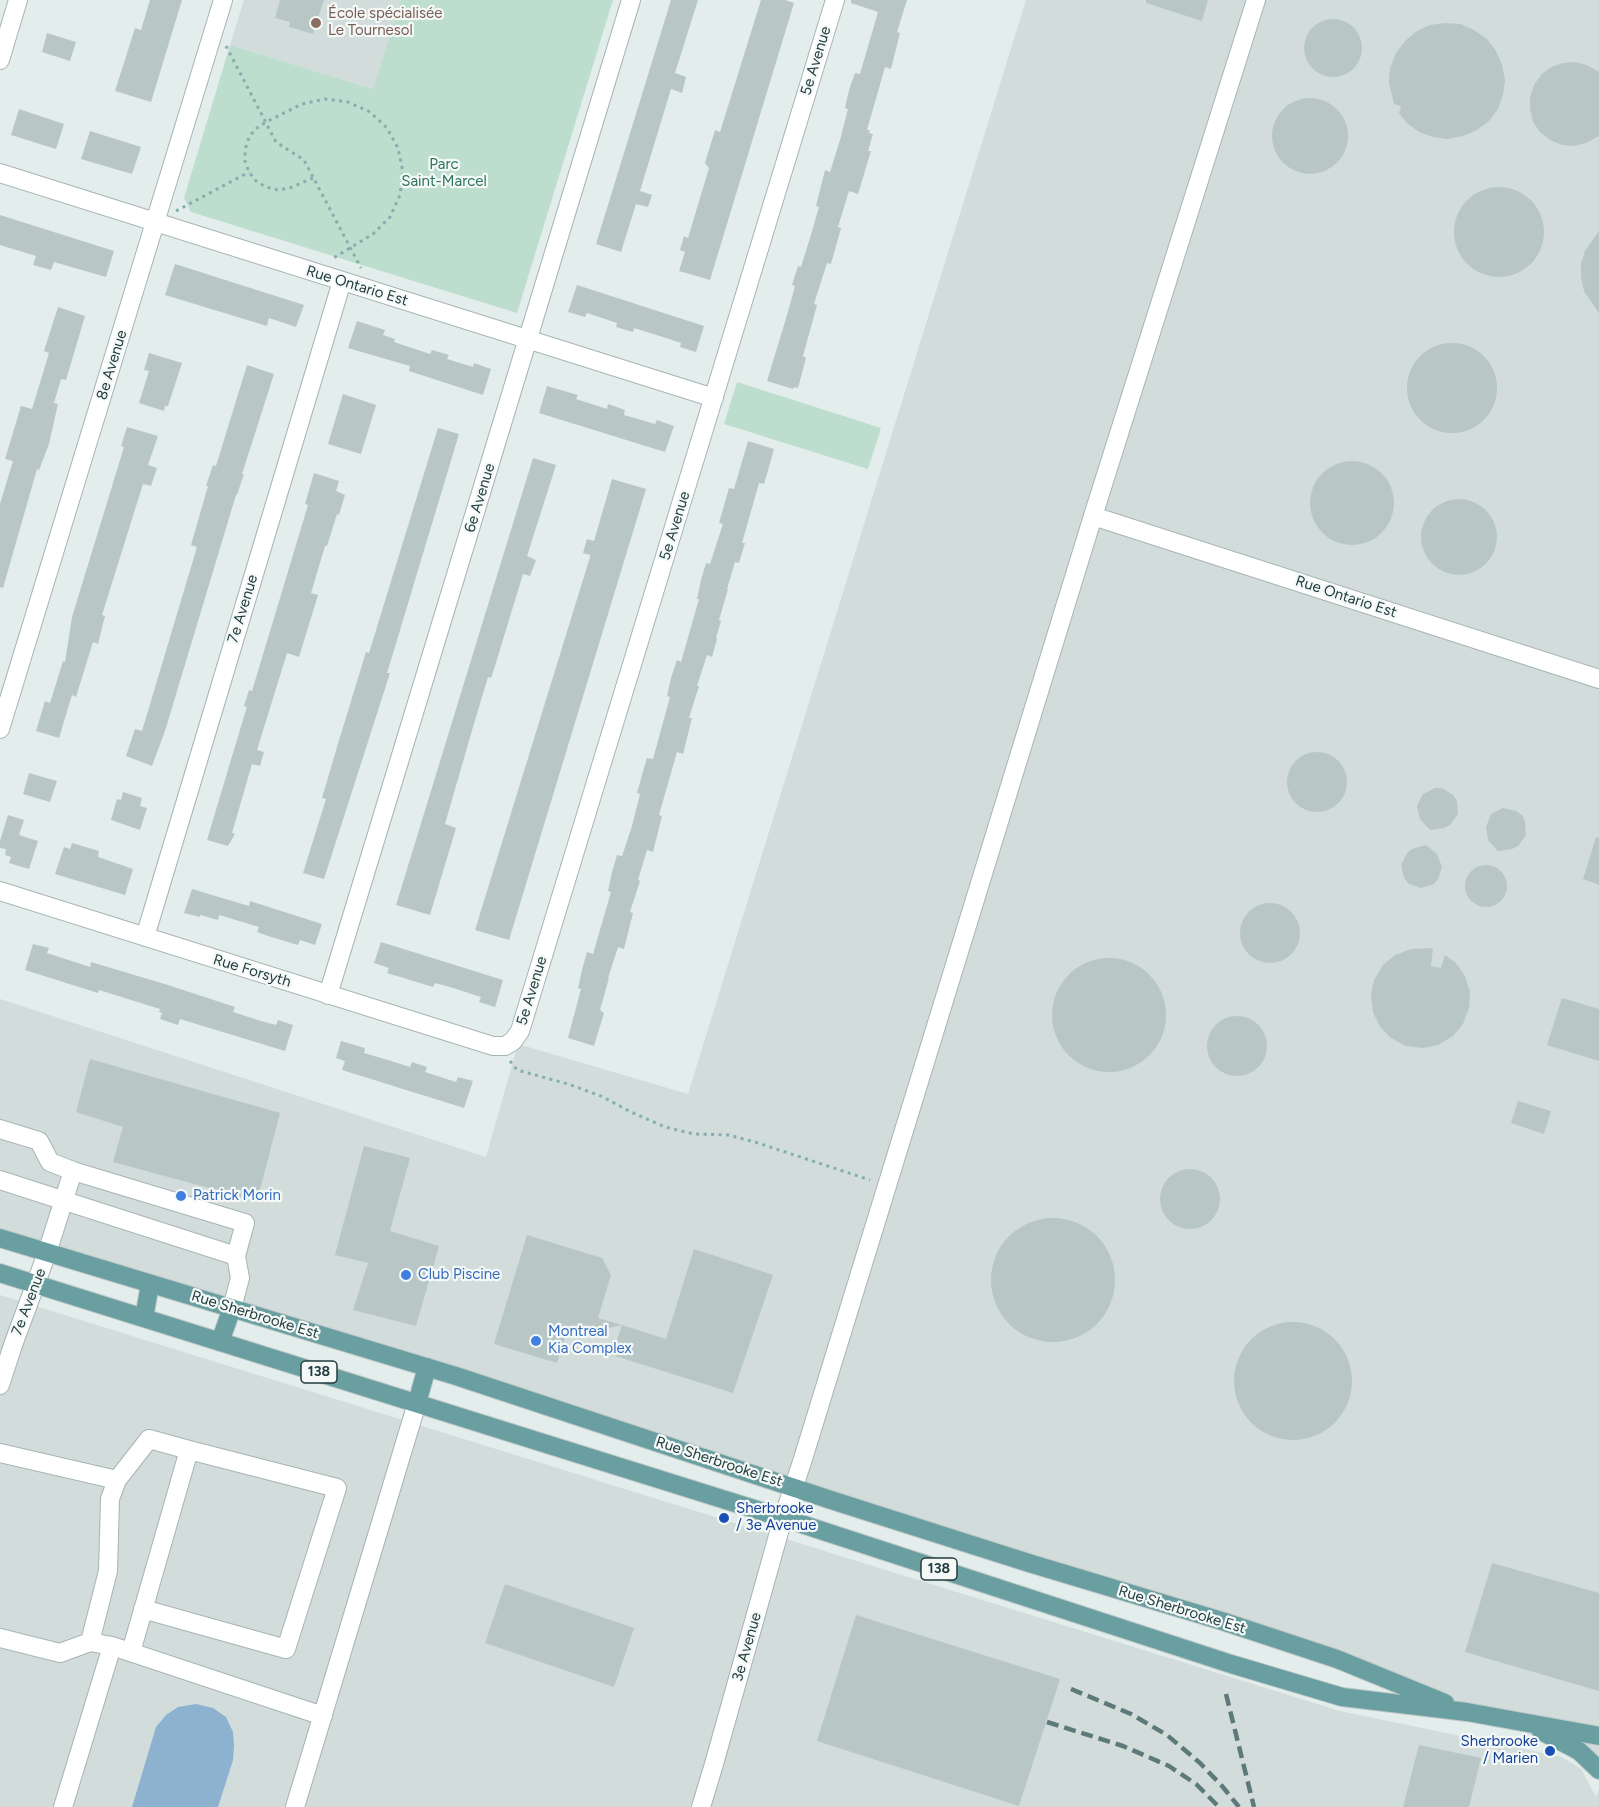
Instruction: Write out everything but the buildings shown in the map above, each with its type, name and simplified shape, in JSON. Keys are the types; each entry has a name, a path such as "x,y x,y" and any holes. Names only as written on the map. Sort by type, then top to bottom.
{"main road":[{"name":"Rue Sherbrooke Est","path":"0,1238 427,1367 1029,1563 1337,1659 1467,1712"},
{"name":"Rue Sherbrooke Est","path":"0,1273 783,1518 1231,1664 1342,1697 1467,1712 1599,1736"},
{"path":"144,1318 150,1284"},
{"path":"220,1342 232,1308"},
{"path":"417,1403 427,1367"},
{"path":"1517,1722 1550,1735 1579,1751 1599,1770"}],"street":[{"path":"0,60 18,0"},
{"name":"8e Avenue","path":"0,729 223,0"},
{"name":"6e Avenue","path":"328,995 631,0"},
{"name":"5e Avenue","path":"506,1052 520,1030 835,0"},
{"name":"3e Avenue","path":"701,1807 783,1518 1093,516 1256,0"},
{"name":"Rue Ontario Est","path":"0,173 714,398"},
{"name":"7e Avenue","path":"145,937 342,281"},
{"name":"Rue Ontario Est","path":"1093,516 1599,679"},
{"name":"Rue Forsyth","path":"0,891 506,1052"},
{"path":"0,1129 39,1141 50,1162 73,1171 245,1223 236,1256 240,1278 232,1308"},
{"name":"7e Avenue","path":"0,1385 47,1253 73,1171"},
{"path":"0,1180 236,1256"},
{"path":"295,1807 417,1403"},
{"path":"90,1642 108,1571 110,1500 117,1480 149,1439 337,1488 286,1649 144,1609"},
{"path":"131,1652 189,1450"},
{"path":"0,1453 117,1480"},
{"path":"0,1638 60,1653 90,1642 112,1646 323,1716"},
{"path":"63,1807 112,1646"}],"path":[{"path":"215,24 276,142 304,160 373,291"},
{"path":"310,271 373,234 390,217 400,195 403,172 399,148 387,128 370,112 348,102 325,99 302,104 254,130 245,150 245,161 256,181 278,190 290,188 313,178"},
{"path":"155,222 249,172"},
{"path":"506,1052 517,1070 601,1095 665,1127 694,1134 729,1135 870,1180"}],"shaded area":[{"name":"École spécialisée Le Tournesol","path":"244,0 401,0 373,89 230,45"},
{"path":"1026,0 1599,0 1599,1759 1467,1712 1337,1659 0,1231 0,999 486,1157 518,1044 688,1094"},
{"path":"0,1295 1340,1711 1562,1757 1581,1769 1596,1797 1599,1789 1599,1807 0,1807"}],"green space":[{"name":"Parc Saint-Marcel","path":"401,0 613,0 517,313 191,212 184,198 230,45 373,89"},
{"path":"737,382 881,428 868,469 724,424"}],"water":[{"path":"196,1704 213,1708 226,1717 233,1732 233,1760 218,1807 132,1807 156,1727 166,1715 178,1707"}],"railway":[{"path":"1071,1689 1131,1714 1167,1735 1200,1763 1239,1807"},
{"path":"1226,1694 1254,1807"},
{"path":"1047,1722 1123,1746 1169,1766 1196,1784 1219,1807"}],"place":[{"name":"École spécialisée Le Tournesol","path":"316,23"},
{"name":"Patrick Morin","path":"181,1196"},
{"name":"Club Piscine","path":"406,1275"},
{"name":"Montreal Kia Complex","path":"536,1341"},
{"name":"Sherbrooke / 3e Avenue","path":"724,1518"},
{"name":"Sherbrooke / Marien","path":"1550,1751"}]}
